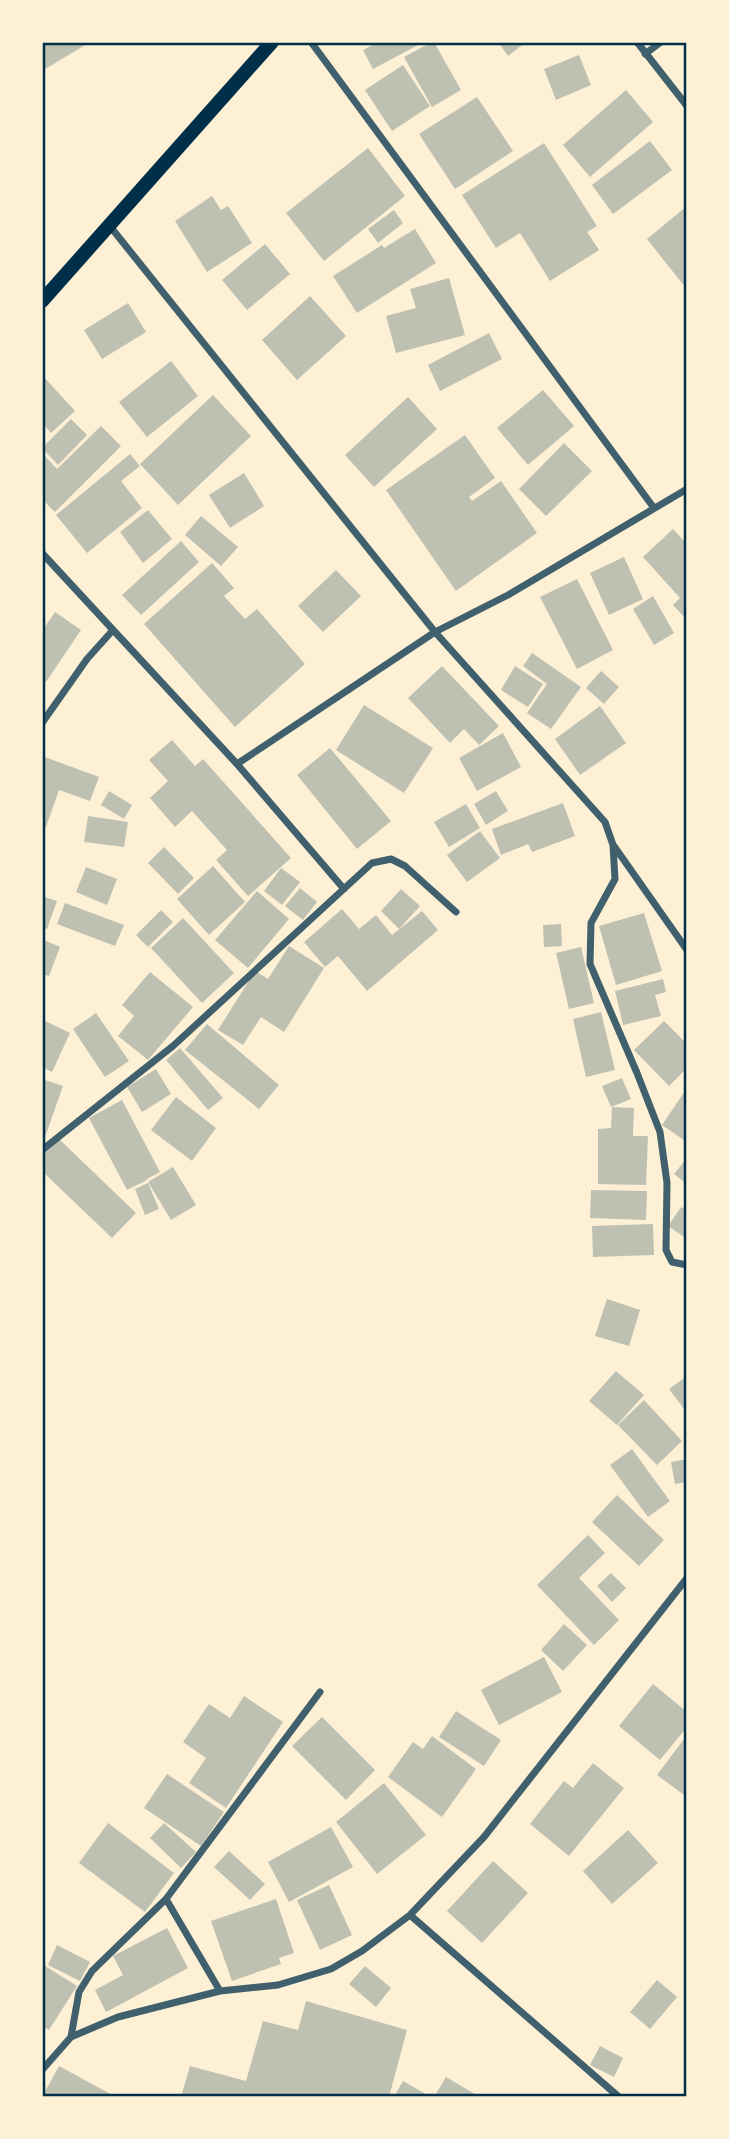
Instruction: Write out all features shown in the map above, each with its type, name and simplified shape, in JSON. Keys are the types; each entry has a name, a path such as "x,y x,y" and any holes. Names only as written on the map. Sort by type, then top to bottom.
{"main road":[{"path":"42,301 272,42"}],"street":[{"path":"312,42 654,508"},
{"path":"637,42 687,106"},
{"path":"645,54 661,42"},
{"path":"108,224 435,632 605,822 614,845 687,950"},
{"path":"237,764 435,632 508,595 687,488"},
{"path":"42,553 237,764 345,889"},
{"path":"42,723 87,659 113,630"},
{"path":"614,845 615,879 591,923 590,964 660,1132 667,1183 666,1250 672,1262 687,1265"},
{"path":"42,1150 173,1046 372,863 391,859 405,866 456,912"},
{"path":"42,2070 71,2037 118,2017 220,1991 278,1985 331,1969 362,1951 410,1915 484,1837 687,1578"},
{"path":"71,2037 79,1992 92,1971 166,1899 320,1692"},
{"path":"166,1899 220,1991"},
{"path":"410,1915 619,2097"}],"building":[{"path":"42,42 90,42 42,71"},
{"path":"378,42 416,42 418,45 373,69 363,50"},
{"path":"432,42 461,90 432,107 404,57"},
{"path":"498,42 526,42 508,56"},
{"path":"579,55 591,85 556,100 544,69"},
{"path":"403,65 430,106 392,131 365,90"},
{"path":"626,90 653,122 590,177 563,145"},
{"path":"477,97 513,151 455,189 419,134"},
{"path":"650,141 672,170 613,214 592,185"},
{"path":"544,143 597,226 587,232 599,250 550,281 520,233 496,248 462,195"},
{"path":"368,148 405,196 324,261 286,213"},
{"path":"212,196 221,210 228,206 252,243 207,272 175,221"},
{"path":"687,206 687,286 685,287 647,239"},
{"path":"394,210 403,223 378,243 368,229"},
{"path":"415,229 436,263 357,313 333,276 382,245 384,248"},
{"path":"265,244 290,274 247,310 222,280"},
{"path":"449,278 465,335 396,353 386,316 416,308 410,289"},
{"path":"310,296 346,336 297,380 262,340"},
{"path":"128,303 146,332 102,359 84,330"},
{"path":"489,333 502,359 440,391 428,365"},
{"path":"171,361 198,396 147,437 119,402"},
{"path":"42,375 75,411 51,433 42,422"},
{"path":"543,390 574,426 528,465 497,428"},
{"path":"213,395 251,436 178,505 140,464"},
{"path":"408,397 437,429 374,487 345,455"},
{"path":"71,419 87,435 58,465 42,448"},
{"path":"101,426 121,446 55,512 42,499 42,453 57,469"},
{"path":"465,435 495,478 469,497 472,501 501,481 537,533 456,591 386,490"},
{"path":"564,443 592,471 546,516 519,489"},
{"path":"130,454 140,466 121,481 142,508 87,553 56,515"},
{"path":"244,473 264,506 230,528 209,495"},
{"path":"148,510 172,539 143,563 120,532"},
{"path":"201,516 238,547 221,566 185,535"},
{"path":"673,529 687,544 687,620 673,605 680,598 643,557"},
{"path":"181,541 199,562 141,615 122,595"},
{"path":"624,557 643,599 609,615 590,573"},
{"path":"212,563 234,588 224,596 245,619 257,609 305,664 235,727 144,624"},
{"path":"336,570 361,596 323,632 298,606"},
{"path":"577,579 613,650 577,669 540,597"},
{"path":"653,596 674,633 654,645 633,609"},
{"path":"55,612 81,630 46,682 42,679 42,631"},
{"path":"532,653 581,687 551,729 527,713 547,684 523,666"},
{"path":"442,666 499,726 479,745 464,729 450,743 408,698"},
{"path":"515,666 543,684 528,707 501,690"},
{"path":"601,671 619,687 604,704 586,688"},
{"path":"364,705 433,748 404,793 336,750"},
{"path":"600,706 626,743 580,775 555,739"},
{"path":"503,733 521,767 477,791 459,758"},
{"path":"172,740 195,766 203,759 291,858 248,896 216,860 227,850 192,811 175,827 150,798 168,781 149,760"},
{"path":"330,748 391,821 357,849 297,775"},
{"path":"42,756 99,777 90,801 59,790 46,827 42,825"},
{"path":"109,791 132,805 124,819 101,805"},
{"path":"496,791 508,811 486,825 474,804"},
{"path":"563,803 575,836 532,852 528,844 501,855 492,829"},
{"path":"466,804 480,828 449,847 434,822"},
{"path":"88,816 128,822 124,847 84,842"},
{"path":"480,831 500,858 467,882 447,855"},
{"path":"164,847 194,878 178,894 148,863"},
{"path":"213,866 245,902 209,935 177,899"},
{"path":"86,867 117,879 107,905 76,892"},
{"path":"281,868 300,882 282,905 264,891"},
{"path":"300,888 317,902 303,920 285,906"},
{"path":"401,889 420,906 399,929 381,911"},
{"path":"257,891 289,919 248,968 215,940"},
{"path":"42,896 57,901 47,929 42,927"},
{"path":"65,903 124,925 115,946 57,924"},
{"path":"342,909 359,929 376,915 392,935 422,911 438,930 367,991 338,956 325,967 304,942"},
{"path":"161,910 173,922 148,947 136,935"},
{"path":"644,913 662,971 616,985 599,926"},
{"path":"183,918 234,973 202,1003 151,948"},
{"path":"561,924 562,946 544,947 543,925"},
{"path":"44,940 60,947 49,976 42,974"},
{"path":"289,946 324,968 284,1032 261,1017 243,1045 218,1030 255,971 268,979"},
{"path":"581,947 594,1003 569,1009 556,953"},
{"path":"150,972 193,1007 148,1060 118,1036 134,1016 122,1005"},
{"path":"663,979 666,992 655,995 661,1016 623,1025 615,991"},
{"path":"601,1012 615,1070 586,1077 573,1019"},
{"path":"96,1013 129,1061 105,1077 73,1029"},
{"path":"43,1020 70,1033 52,1072 42,1067"},
{"path":"664,1021 687,1044 687,1068 669,1086 634,1050"},
{"path":"207,1024 279,1085 259,1109 185,1050"},
{"path":"180,1048 223,1098 208,1110 166,1060"},
{"path":"156,1069 171,1094 142,1112 127,1087"},
{"path":"622,1078 631,1099 611,1107 602,1086"},
{"path":"42,1079 63,1086 45,1137 42,1136"},
{"path":"687,1088 687,1142 662,1125"},
{"path":"176,1097 216,1128 192,1161 151,1130"},
{"path":"122,1100 160,1172 127,1190 89,1118"},
{"path":"612,1107 634,1108 633,1136 648,1136 646,1185 598,1184 598,1129 611,1128"},
{"path":"58,1138 136,1213 112,1238 42,1171 42,1154"},
{"path":"687,1158 687,1184 674,1174"},
{"path":"173,1167 196,1205 171,1220 148,1182"},
{"path":"148,1183 159,1209 145,1215 135,1189"},
{"path":"591,1190 647,1191 646,1220 590,1218"},
{"path":"681,1207 687,1211 687,1239 668,1226"},
{"path":"653,1224 654,1255 593,1257 592,1226"},
{"path":"607,1299 640,1310 629,1346 595,1336"},
{"path":"616,1371 644,1395 617,1425 589,1401"},
{"path":"687,1376 687,1413 669,1389"},
{"path":"644,1400 682,1441 657,1465 618,1425"},
{"path":"632,1449 670,1501 648,1517 610,1465"},
{"path":"687,1459 687,1482 675,1484 671,1462"},
{"path":"617,1495 664,1540 639,1566 592,1522"},
{"path":"588,1535 605,1553 579,1578 619,1620 594,1645 537,1585"},
{"path":"611,1573 626,1588 612,1602 597,1586"},
{"path":"564,1624 587,1645 563,1671 541,1650"},
{"path":"544,1657 562,1692 499,1725 481,1690"},
{"path":"653,1684 687,1712 687,1727 660,1760 619,1726"},
{"path":"244,1696 283,1722 226,1808 189,1783 206,1758 183,1742 209,1704 230,1718"},
{"path":"456,1711 501,1740 484,1766 439,1737"},
{"path":"322,1717 375,1770 346,1800 292,1746"},
{"path":"687,1735 687,1797 657,1775"},
{"path":"432,1736 476,1769 442,1817 388,1777 413,1742 423,1749"},
{"path":"593,1763 624,1788 569,1856 530,1824 564,1781 573,1788"},
{"path":"167,1774 224,1812 201,1846 144,1808"},
{"path":"384,1783 426,1835 377,1874 336,1822"},
{"path":"108,1823 174,1873 145,1912 79,1863"},
{"path":"164,1823 196,1852 181,1868 150,1838"},
{"path":"331,1827 353,1867 289,1902 268,1862"},
{"path":"628,1830 658,1863 612,1904 583,1871"},
{"path":"229,1851 265,1884 250,1900 214,1867"},
{"path":"493,1861 528,1893 482,1943 447,1911"},
{"path":"329,1885 352,1935 320,1950 297,1900"},
{"path":"276,1899 294,1953 279,1958 281,1964 232,1981 211,1921"},
{"path":"167,1928 188,1968 106,2012 95,1990 123,1975 113,1956"},
{"path":"57,1945 90,1962 80,1981 48,1965"},
{"path":"42,1964 77,1986 49,2030 42,2026"},
{"path":"365,1966 391,1988 376,2007 349,1984"},
{"path":"657,1980 677,1997 650,2029 630,2012"},
{"path":"306,2001 407,2030 389,2097 181,2097 190,2066 246,2081 263,2021 298,2030"},
{"path":"600,2046 623,2058 614,2077 590,2065"},
{"path":"59,2066 116,2097 42,2097"},
{"path":"446,2077 480,2097 434,2097"},
{"path":"403,2081 431,2097 394,2097"}]}
